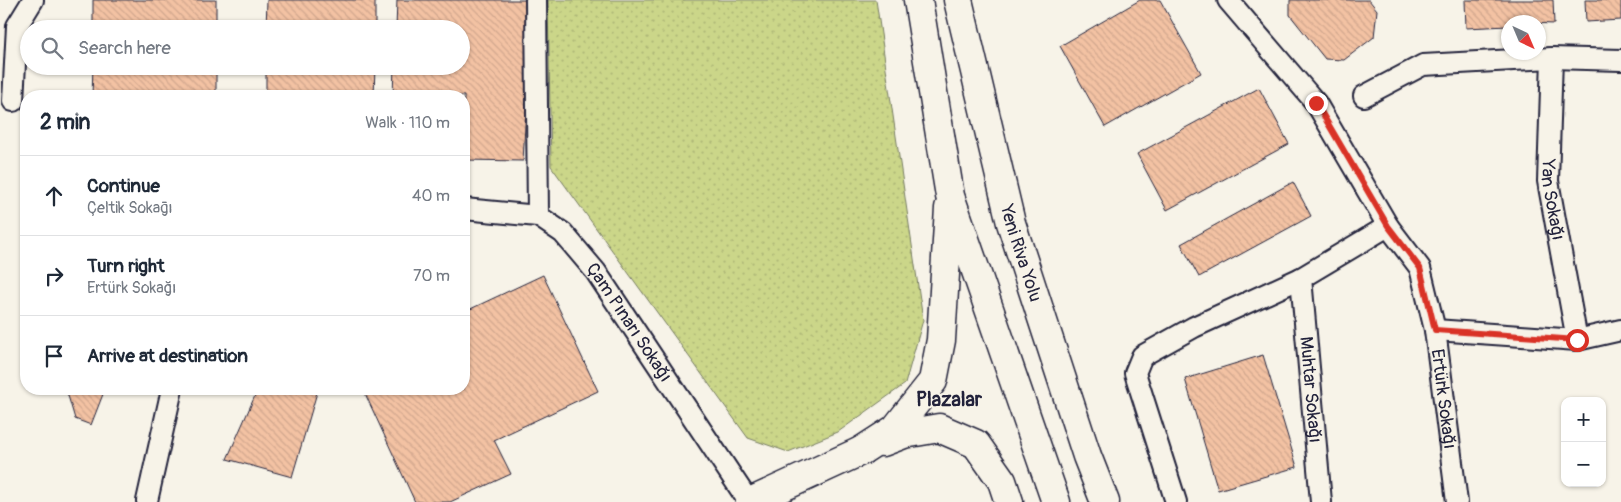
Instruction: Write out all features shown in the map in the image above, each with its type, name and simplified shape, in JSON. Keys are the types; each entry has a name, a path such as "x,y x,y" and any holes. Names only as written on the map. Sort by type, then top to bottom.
{"main road":[{"path":"918,0 950,196 1056,502"},
{"name":"Yeni Riva Yolu","path":"958,0 1011,222 1087,456 1105,502"},
{"path":"861,451 895,429 933,381 941,340 950,196"},
{"path":"1045,326 1121,502"},
{"path":"750,502 861,451 904,434 940,428 976,444 1002,481 1009,502"}],"street":[{"path":"14,100 16,26 33,0"},
{"path":"536,0 538,216"},
{"name":"Ertürk Sokağı","path":"1228,0 1316,103 1388,226 1420,268 1435,330 1457,502"},
{"path":"1364,96 1423,65 1552,58 1621,60"},
{"name":"Yan Sokağı","path":"1552,58 1548,181 1577,340"},
{"name":"Çam Pınarı Sokağı","path":"470,210 538,216 563,233 596,272 750,502"},
{"path":"1176,502 1135,374 1142,356 1194,327 1300,278 1388,226"},
{"name":"Muhtar Sokağı","path":"1300,278 1321,502"},
{"path":"1435,330 1577,340 1621,330"},
{"path":"148,501 171,395"}],"green space":[{"path":"548,0 876,0 923,320 905,384 838,432 788,452 748,438 551,166"}],"building":[{"path":"93,0 216,0 216,20 93,20"},
{"path":"267,0 375,0 375,20 266,20"},
{"path":"397,0 532,0 523,161 470,160 470,90 393,90 394,75 470,75 470,20 396,20"},
{"path":"1140,0 1160,0 1201,73 1105,127 1060,46"},
{"path":"1290,0 1369,0 1377,10 1374,37 1344,60 1325,59 1290,15"},
{"path":"1465,0 1553,0 1554,24 1546,24 1546,15 1501,15 1501,26 1466,28"},
{"path":"1585,0 1621,0 1621,20 1586,22"},
{"path":"93,75 216,75 216,90 92,90"},
{"path":"266,75 375,75 374,90 266,90"},
{"path":"1259,88 1289,144 1167,210 1137,154"},
{"path":"1293,182 1311,216 1199,277 1181,244"},
{"path":"543,275 598,391 494,440 511,474 450,502 415,502 366,395 470,395 470,309"},
{"path":"1263,355 1297,467 1218,490 1185,379"},
{"path":"68,395 103,395 91,425 75,419"},
{"path":"255,395 316,395 292,477 227,459"}],"district":[{"name":"Plazalar","path":"949,399"}],"route":[{"path":"1316,103 1388,226 1420,268 1435,330 1577,340"}]}
